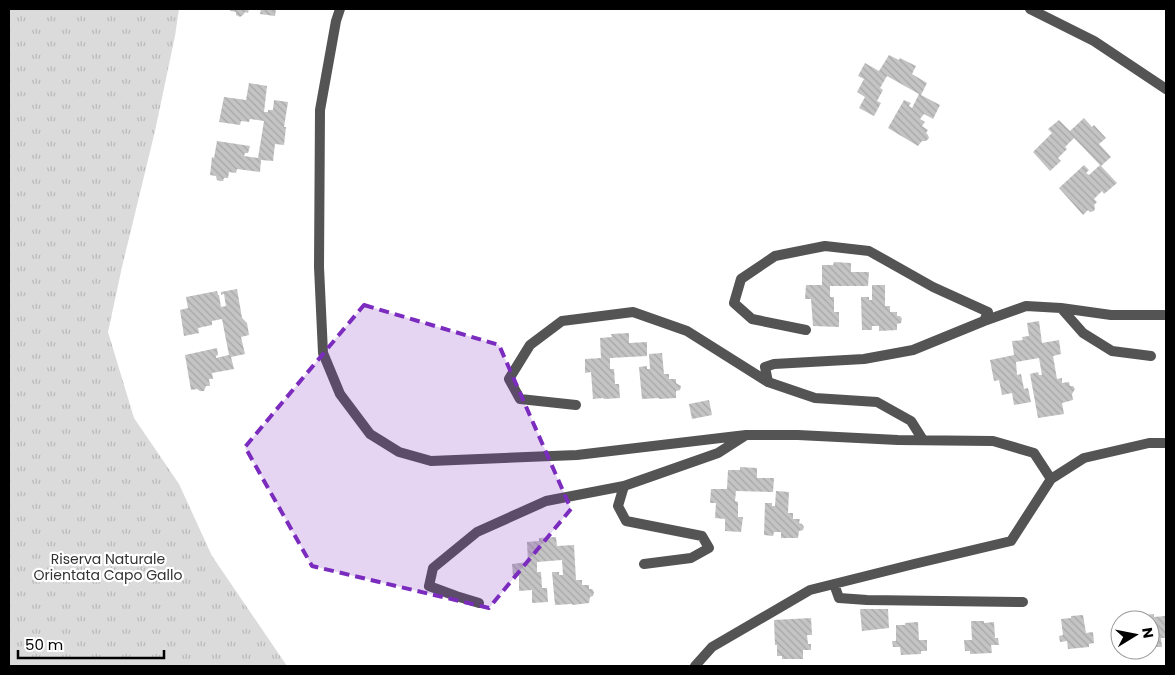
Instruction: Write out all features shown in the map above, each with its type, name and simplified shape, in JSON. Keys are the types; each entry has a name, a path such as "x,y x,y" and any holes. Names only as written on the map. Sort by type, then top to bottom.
{"street":[{"path":"340,9 336,21 320,110 319,267 323,353 340,394 370,434 399,452 431,461 577,455 746,435 992,441 1034,453 1051,479"},
{"path":"1030,9 1094,41 1166,89"},
{"path":"806,330 752,319 734,303 741,279 775,256 825,246 869,251 933,287 988,312 984,321"},
{"path":"768,382 765,366 864,360 913,350 1026,306 1061,308 1111,316 1166,315"},
{"path":"1061,308 1083,333 1112,351 1151,356"},
{"path":"576,405 520,398 509,379 530,345 562,321 634,312 687,331 768,382 815,398 877,402 911,421 923,440"},
{"path":"479,603 429,586 433,568 477,532 546,501 624,486 718,453 746,435"},
{"path":"695,666 712,647 810,590 1010,541 1051,479 1084,458 1149,444 1166,444"},
{"path":"624,486 618,506 626,521 702,536 709,548 691,558 644,564"},
{"path":"834,584 839,598 1024,602"}],"highlighted area":[{"path":"364,305 499,345 571,509 489,608 312,566 245,447"}],"green space":[{"name":"Riserva Naturale Orientata Capo Gallo","path":"9,9 179,9 155,131 108,332 134,418 179,484 212,556 287,666 9,666"}],"building":[{"path":"230,9 249,9 248,13 245,12 240,17 236,15 236,12 230,11"},
{"path":"261,9 276,9 275,16 260,14"},
{"path":"889,55 916,66 912,74 927,83 921,95 940,105 933,119 924,114 920,119 925,122 922,126 928,130 926,133 929,138 926,141 922,141 918,146 888,128 904,100 911,103 909,106 912,108 919,94 887,76 880,88 883,90 877,101 881,103 874,116 859,108 865,97 857,92 864,79 858,76 865,63 879,71"},
{"path":"249,83 267,86 264,112 273,110 274,100 288,102 284,127 286,127 284,145 275,144 273,161 261,160 260,172 237,169 236,173 229,172 228,178 220,181 217,180 216,176 210,175 212,157 214,158 217,141 250,146 248,153 245,153 244,156 258,158 264,121 250,119 249,122 241,121 240,125 219,122 224,97 246,100"},
{"path":"1084,118 1092,127 1094,125 1106,138 1099,144 1111,157 1101,166 1117,183 1104,194 1102,191 1094,199 1097,202 1094,205 1094,211 1090,212 1088,210 1083,215 1059,188 1084,165 1089,170 1086,173 1089,175 1100,165 1074,138 1058,158 1061,161 1050,171 1033,152 1052,133 1048,129 1059,120 1070,131"},
{"path":"834,262 851,263 851,272 869,272 868,286 830,286 830,297 834,297 834,312 839,312 839,327 813,326 811,299 805,299 806,285 822,285 822,265 833,265"},
{"path":"872,285 885,285 885,306 890,306 890,312 897,312 897,316 900,316 902,319 901,323 897,324 897,330 879,331 879,326 872,326 872,330 862,330 861,297 869,297 869,300 872,300"},
{"path":"237,289 242,318 247,323 249,335 241,337 245,354 231,357 234,369 212,373 213,379 209,379 210,386 206,386 204,391 191,390 185,355 217,348 218,355 216,358 229,355 222,319 212,321 212,325 198,328 199,333 184,336 180,310 188,308 186,297 217,291 221,307 226,306 224,294 221,295 221,292"},
{"path":"1039,321 1042,343 1059,340 1061,354 1053,356 1057,379 1062,378 1062,383 1069,382 1070,386 1073,386 1075,389 1072,394 1073,400 1062,403 1064,414 1038,418 1030,374 1038,372 1039,375 1042,375 1039,358 1016,362 1017,375 1021,374 1024,389 1028,388 1031,402 1014,405 1012,393 1002,395 999,380 994,381 990,360 1014,355 1012,341 1023,340 1022,337 1029,336 1027,323"},
{"path":"629,333 629,343 647,342 647,356 610,358 610,369 614,369 615,384 619,384 620,398 593,399 591,372 585,373 585,359 601,358 600,338 612,337 611,334"},
{"path":"662,353 664,374 669,374 669,379 676,379 676,383 681,386 680,390 676,391 676,398 642,399 639,367 647,366 647,369 650,369 649,354"},
{"path":"709,400 712,415 692,419 689,404"},
{"path":"740,467 757,468 757,478 774,478 773,492 736,491 735,501 738,502 738,517 743,517 741,532 725,531 725,519 715,518 716,503 710,503 711,489 727,489 728,470 740,470"},
{"path":"776,491 789,492 788,513 793,513 793,519 800,519 799,523 804,527 803,530 799,531 798,538 781,538 781,532 774,532 773,536 764,535 765,503 772,503 772,506 775,506"},
{"path":"556,537 557,546 574,545 576,580 582,580 582,585 589,585 589,589 592,589 594,592 593,596 590,597 589,603 555,605 552,572 559,572 559,575 563,575 562,560 537,562 537,572 541,572 542,588 547,588 548,602 532,603 532,590 519,591 519,576 513,576 512,564 528,562 527,542 539,541 539,538"},
{"path":"860,609 888,609 889,628 862,631"},
{"path":"1083,615 1086,633 1093,632 1094,643 1089,644 1089,647 1068,649 1067,641 1060,642 1059,636 1063,635 1061,619"},
{"path":"1160,616 1165,616 1166,638 1161,638 1162,647 1160,647"},
{"path":"811,618 812,635 807,635 808,644 811,644 811,650 803,650 803,659 782,659 782,656 777,656 774,620"},
{"path":"971,621 994,622 995,638 998,638 999,645 991,645 992,653 970,654 970,651 965,651 964,640 972,640"},
{"path":"918,622 919,640 927,640 927,651 921,651 921,654 901,655 900,647 893,647 892,641 896,641 896,625"}]}
